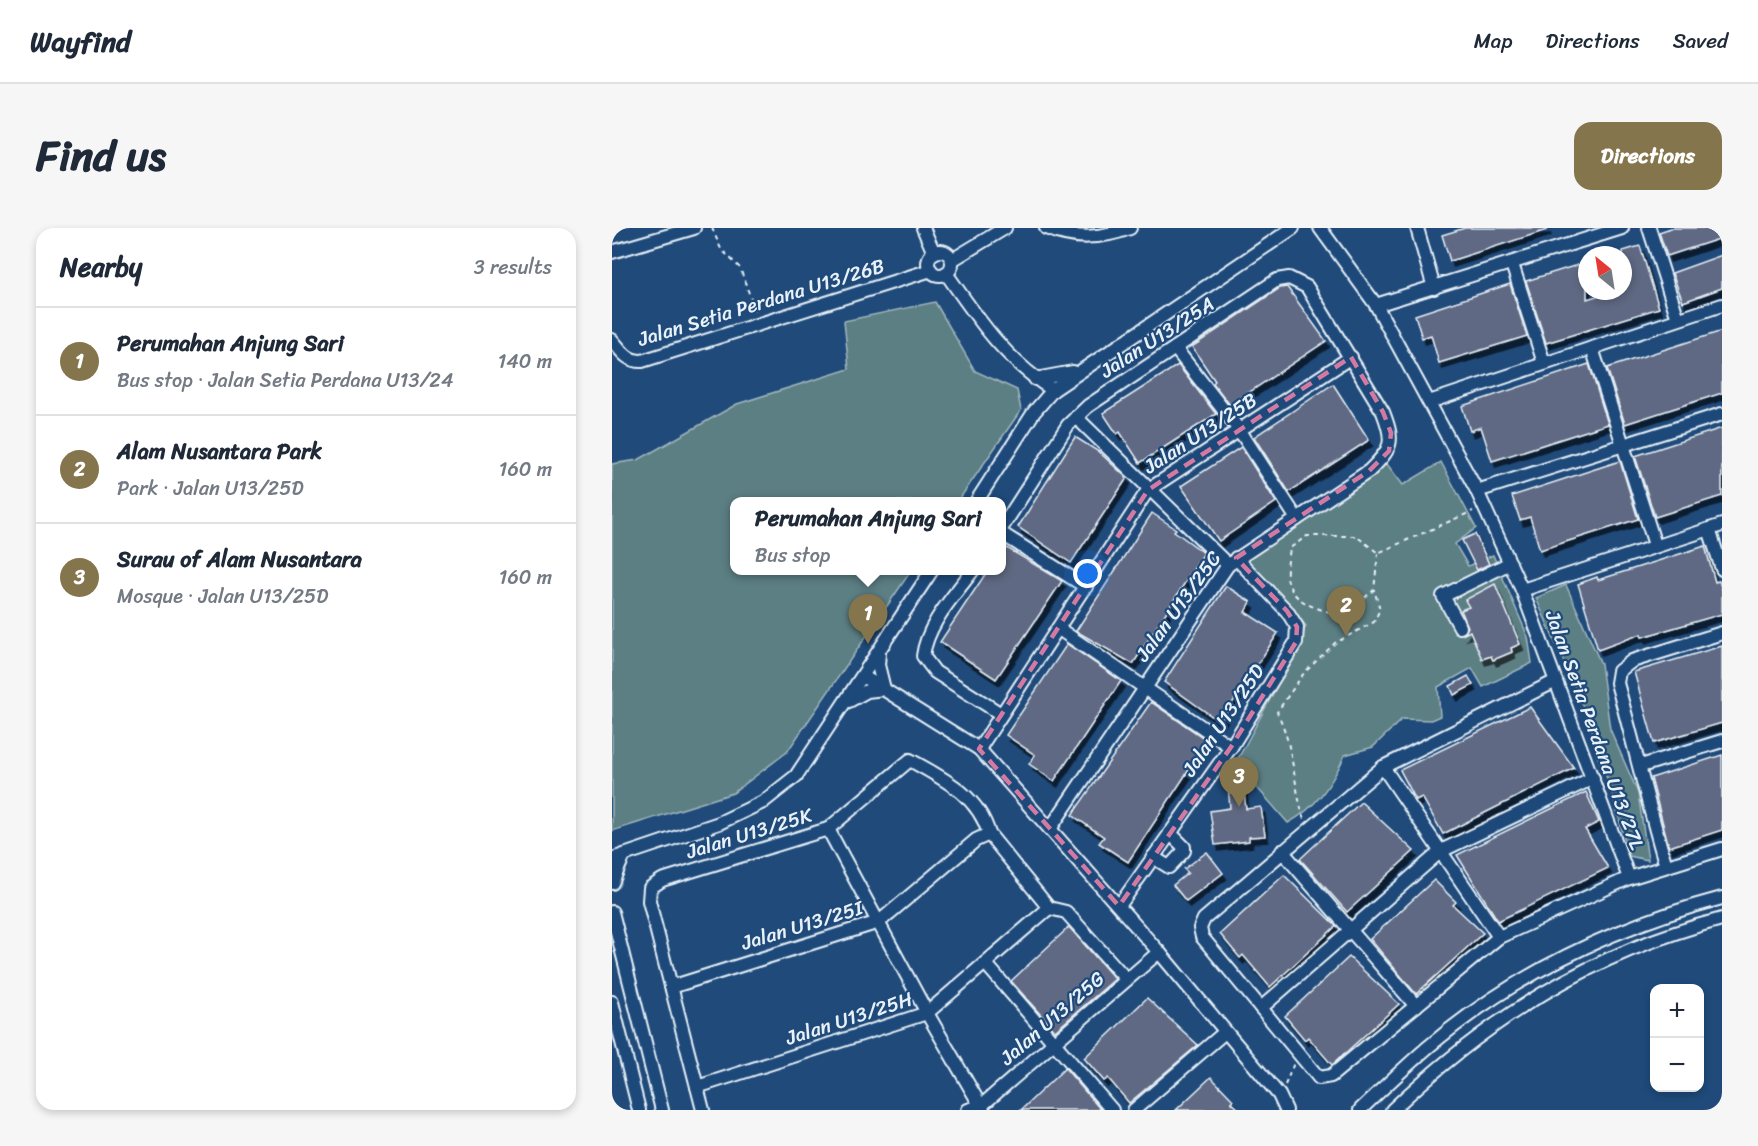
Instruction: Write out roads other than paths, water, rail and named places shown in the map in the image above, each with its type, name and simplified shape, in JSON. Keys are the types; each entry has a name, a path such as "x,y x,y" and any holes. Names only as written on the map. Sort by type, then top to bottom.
{"street":[{"path":"612,252 694,228"},
{"path":"923,228 934,253"},
{"path":"952,260 1005,228"},
{"path":"1047,228 1067,237 1100,237 1130,228"},
{"path":"979,497 1034,412 1053,390 1293,228"},
{"name":"Jalan Setia Perdana U13/27L","path":"1282,851 1204,919 1200,928 1202,937 1299,1056 1316,1075 1328,1078 1499,937 1629,878 1522,590 1477,491 1376,305 1320,228"},
{"path":"1417,228 1434,288"},
{"path":"1376,305 1512,264 1603,231 1622,228"},
{"path":"1649,228 1678,319"},
{"path":"945,252 952,260 951,267 946,273 940,275 931,270 929,263 934,253 945,252"},
{"path":"1512,264 1544,363"},
{"name":"Jalan Setia Perdana U13/26B","path":"612,340 628,358 634,362 642,361 931,270"},
{"path":"946,273 986,332 1035,379 1053,390"},
{"name":"Jalan U13/25A","path":"1006,525 1076,417 1088,406 1277,280 1289,278 1307,287 1351,357"},
{"path":"1429,402 1722,305"},
{"path":"1175,348 1240,430 1297,519"},
{"path":"1592,348 1655,545"},
{"name":"Jalan U13/25B","path":"979,749 1148,490 1351,357"},
{"name":"Jalan U13/25C","path":"1050,829 1143,688 1232,561 1369,471 1389,452 1391,433 1383,412 1351,357"},
{"path":"1035,379 1078,371"},
{"path":"1034,412 1039,390 1035,379"},
{"path":"1477,491 1722,414"},
{"name":"Jalan U13/25D","path":"1076,417 1148,490 1287,611 1297,627 1296,642 1231,747 1119,906"},
{"path":"1522,590 1722,525"},
{"path":"1709,529 1722,569"},
{"path":"1006,534 1086,587"},
{"path":"1460,627 1443,597 1510,562"},
{"path":"612,883 616,855 719,823 763,802 796,776 864,677 929,575"},
{"path":"968,575 932,627 925,641 923,656 935,672 1001,714"},
{"path":"1059,628 1231,747"},
{"path":"1666,866 1645,796 1641,766 1617,683 1619,672 1632,661 1722,633"},
{"path":"879,652 878,665 884,690"},
{"path":"864,677 979,749 1159,952 1285,1107"},
{"path":"1416,1006 1282,851 1383,767 1556,681"},
{"path":"844,705 867,691 884,690"},
{"path":"1641,766 1722,741"},
{"name":"Jalan U13/25K","path":"671,987 649,901 650,888 662,880 828,829 910,760 945,780 973,801 985,819 989,834"},
{"path":"1383,767 1499,937"},
{"path":"1261,1008 1348,930 1442,851 1593,778"},
{"path":"828,829 977,1109"},
{"path":"1153,857 1169,867 1184,851 1185,847 1170,833"},
{"path":"989,834 1049,908 1066,912 1126,979"},
{"name":"Jalan U13/25I","path":"671,987 879,922 976,840 989,834"},
{"path":"1629,878 1722,849"},
{"path":"1360,1110 1428,1047 1514,984 1622,928 1722,898"},
{"name":"Jalan U13/25H","path":"697,1087 927,1013 1049,908"},
{"path":"612,912 662,1110"},
{"path":"1392,1110 1459,1050 1526,1001 1628,949 1682,929 1722,919"},
{"name":"Jalan U13/25G","path":"977,1109 1159,952"},
{"path":"986,964 1112,1110"},
{"path":"671,987 703,1110"},
{"path":"612,1002 639,1110"},
{"path":"1134,1110 1225,1032"}],"place":[{"name":"Alam Nusantara Park","path":"1346,636"},
{"name":"Perumahan Anjung Sari","path":"868,644"},
{"name":"Surau of Alam Nusantara","path":"1239,807"}]}
